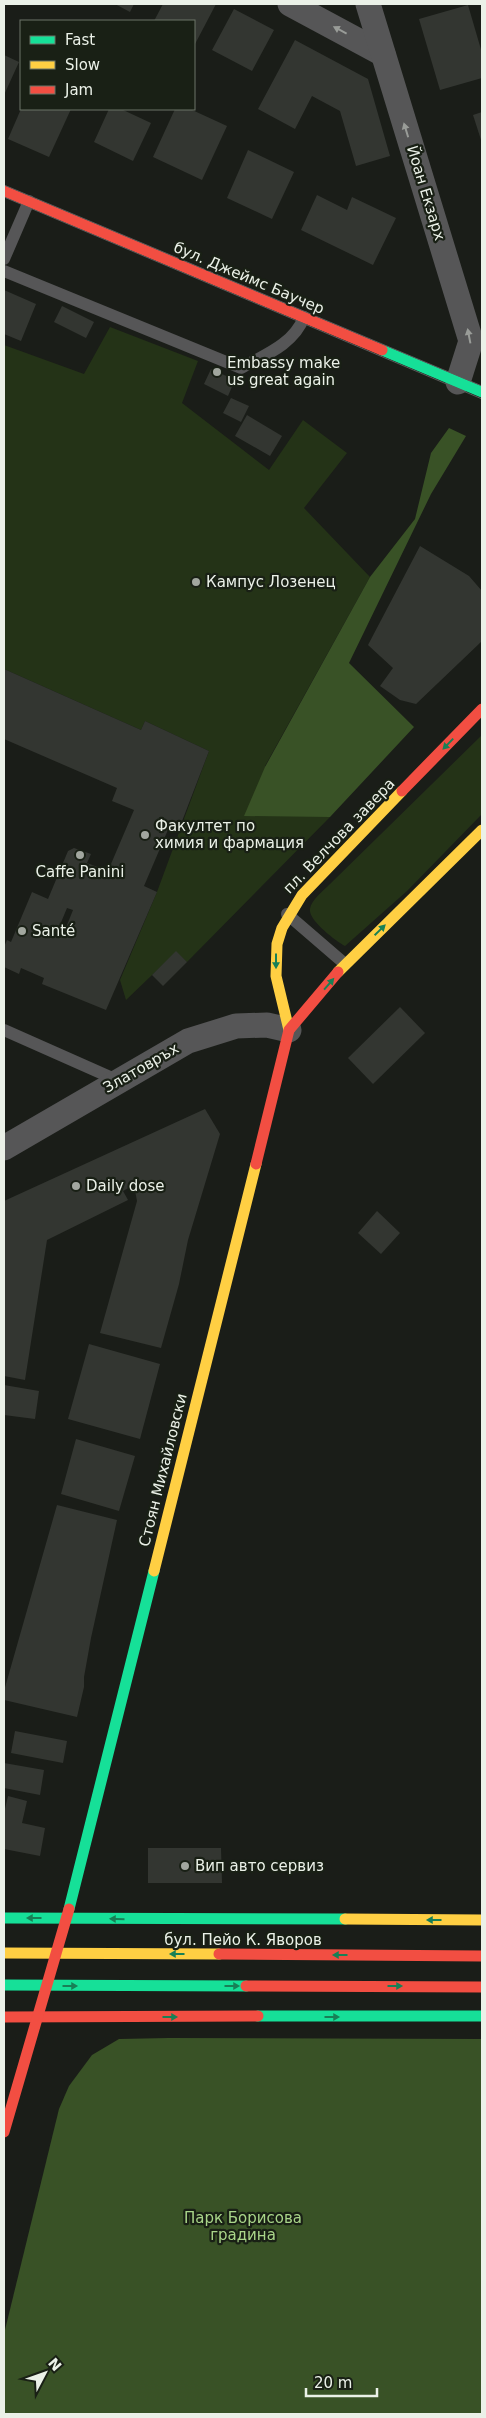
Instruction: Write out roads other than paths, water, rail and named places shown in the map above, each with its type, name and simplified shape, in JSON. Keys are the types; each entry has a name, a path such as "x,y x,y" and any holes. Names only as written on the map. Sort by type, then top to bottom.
{"main road":[{"name":"бул. Джеймс Баучер","path":"4,191 482,392"},
{"name":"пл. Велчова завера","path":"289,1030 276,986 276,944 287,914 302,895 482,709"},
{"path":"289,1030 345,964 482,830"},
{"name":"Стоян Михайловски","path":"4,2132 65,1918 289,1030"},
{"path":"4,1918 482,1920"},
{"name":"бул. Пейо К. Яворов","path":"4,1953 482,1956"},
{"path":"4,1986 482,1986"},
{"path":"4,2017 482,2016"}],"street":[{"path":"290,4 383,54"},
{"name":"Йоан Екзарх","path":"368,4 471,341 458,382"},
{"name":"Златовръх","path":"4,1148 188,1041 228,1029 267,1024 289,1030"}],"lane":[{"path":"4,259 29,201"},
{"path":"4,271 241,368 282,346 302,323 304,317"},
{"path":"287,914 345,964"},
{"path":"4,1030 119,1081"}],"tram line":[{"path":"4,185 482,386"},
{"path":"4,197 482,399"}],"place":[{"name":"Embassy make us great again","path":"217,372"},
{"name":"Кампус Лозенец","path":"196,582"},
{"name":"Факултет по химия и фармация","path":"145,835"},
{"name":"Caffe Panini","path":"80,855"},
{"name":"Santé","path":"22,931"},
{"name":"Daily dose","path":"76,1186"},
{"name":"Вип авто сервиз","path":"185,1866"}],"park label":[{"name":"Парк Борисова градина","path":"243,2226"}]}
